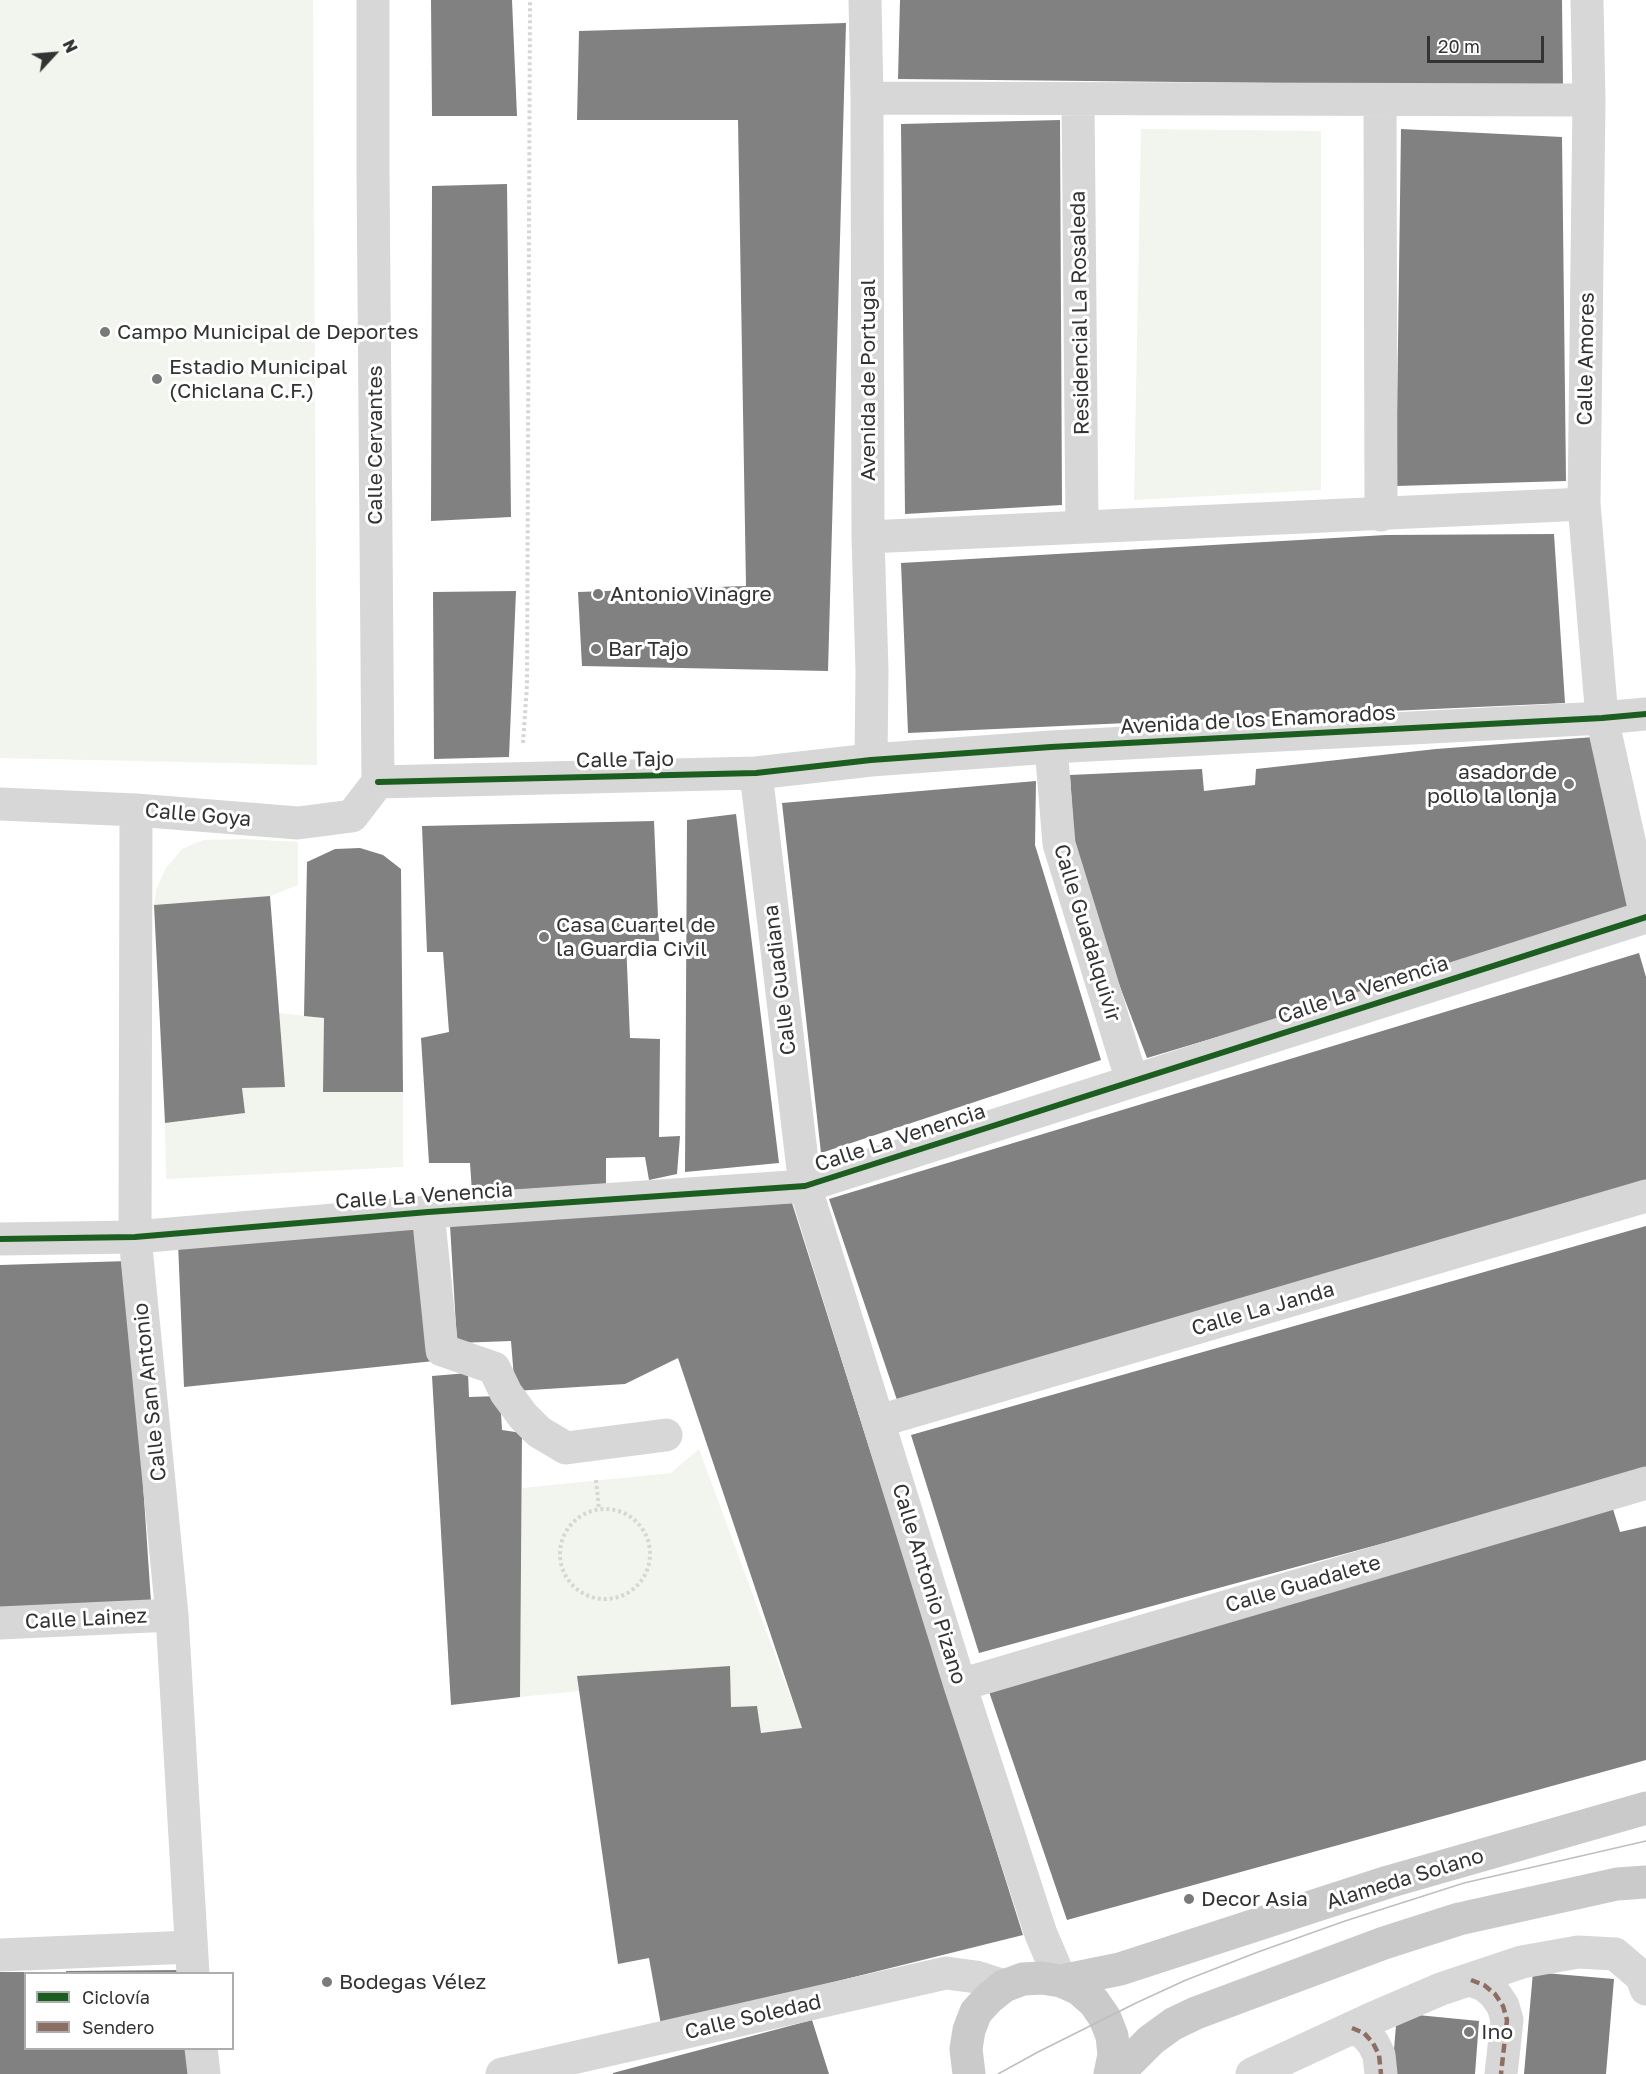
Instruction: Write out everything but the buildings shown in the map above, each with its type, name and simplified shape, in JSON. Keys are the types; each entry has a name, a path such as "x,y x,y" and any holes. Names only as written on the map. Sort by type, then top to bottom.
{"main road":[{"name":"Alameda Solano","path":"1061,1981 1120,1969 1388,1882 1646,1808"},
{"path":"1117,2074 1151,2040 1173,2024 1196,2013 1384,1943 1458,1919 1617,1884 1646,1882"},
{"name":"Alameda Solano","path":"969,2074 966,2049 969,2030 976,2012 1004,1986 1023,1979 1042,1977 1061,1981 1079,1989 1094,2002 1105,2018 1112,2036 1114,2055 1110,2074"}],"street":[{"name":"Calle Cervantes","path":"374,0 373,171 378,782"},
{"name":"Avenida de Portugal","path":"865,0 868,537 872,760"},
{"name":"Calle Amores","path":"1587,0 1589,100 1584,504 1602,718 1646,917"},
{"path":"867,98 1589,100"},
{"name":"Residencial La Rosaleda","path":"1077,99 1083,528"},
{"path":"1380,100 1381,515"},
{"path":"868,537 1584,504"},
{"name":"Avenida de los Enamorados","path":"872,760 1051,747 1646,714"},
{"name":"Calle Guadalquivir","path":"1051,747 1059,844 1132,1081"},
{"name":"Calle Tajo","path":"378,782 756,773 872,760"},
{"name":"Calle Guadiana","path":"756,773 805,1186"},
{"name":"Calle Goya","path":"0,804 136,810 298,824 352,816 378,782"},
{"name":"Calle San Antonio","path":"136,810 135,1237 172,1615 191,1960"},
{"name":"Calle La Venencia","path":"0,1239 135,1237 428,1212 805,1186 1646,917"},
{"name":"Calle Antonio Pizano","path":"805,1186 960,1685 1041,1934 1061,1981"},
{"name":"Calle La Janda","path":"879,1421 1646,1196"},
{"path":"428,1212 442,1350 494,1368 506,1393 523,1416 539,1432 566,1448 666,1435"},
{"name":"Calle Guadalete","path":"960,1685 1646,1483"},
{"name":"Calle Lainez","path":"0,1623 172,1615"},
{"path":"1252,2074 1441,1989 1522,1962 1578,1952 1615,1954 1642,1977 1646,1989"},
{"path":"0,1955 191,1960"},
{"name":"Calle Soledad","path":"502,2074 946,1973 976,1977 1004,1986"},
{"path":"1471,1980 1484,1985 1495,1994 1503,2006 1507,2020 1501,2074"},
{"path":"1352,2028 1364,2033 1374,2043 1380,2055 1381,2074"},
{"path":"201,2050 204,2074"}],"path":[{"path":"521,779 527,674 530,0"},
{"path":"599,1509 623,1512 636,1521 646,1534 651,1549 647,1573 638,1586 625,1595 610,1600 594,1599 582,1593 570,1582 562,1569 560,1553 563,1537 572,1524 584,1514 599,1509"}],"shaded area":[{"name":"Estadio Municipal (Chiclana C.F.)","path":"0,0 313,0 317,765 0,758"},
{"path":"1141,129 1321,131 1321,490 1134,500"},
{"path":"245,839 298,842 298,885 270,896 154,905 156,890 166,868 182,849 203,840"},
{"path":"279,1013 324,1018 324,1092 403,1092 403,1167 166,1179 165,1123 244,1113 242,1088 285,1087"},
{"path":"699,1449 802,1728 761,1733 757,1706 731,1707 730,1666 578,1676 579,1691 520,1697 522,1488 671,1473"}],"tram line":[{"path":"998,2074 1136,2003 1186,1980 1258,1952 1464,1883 1646,1841"}],"marked path":[{"path":"1471,1980 1484,1985 1495,1994 1503,2006 1507,2020 1501,2074"},
{"path":"1352,2028 1364,2033 1373,2043 1379,2055 1381,2074"}],"cycle path":[{"path":"378,782 756,773 871,760 1051,747 1646,714"},
{"path":"0,1239 135,1237 428,1212 805,1186 1646,917"}],"place":[{"name":"Campo Municipal de Deportes","path":"105,332"},
{"name":"Estadio Municipal (Chiclana C.F.)","path":"157,379"},
{"name":"Antonio Vinagre","path":"598,594"},
{"name":"Bar Tajo","path":"596,649"},
{"name":"asador de pollo la lonja","path":"1569,784"},
{"name":"Casa Cuartel de la Guardia Civil","path":"544,937"},
{"name":"Decor Asia","path":"1189,1899"},
{"name":"Bodegas Vélez","path":"327,1982"},
{"name":"Ino","path":"1469,2032"}]}
